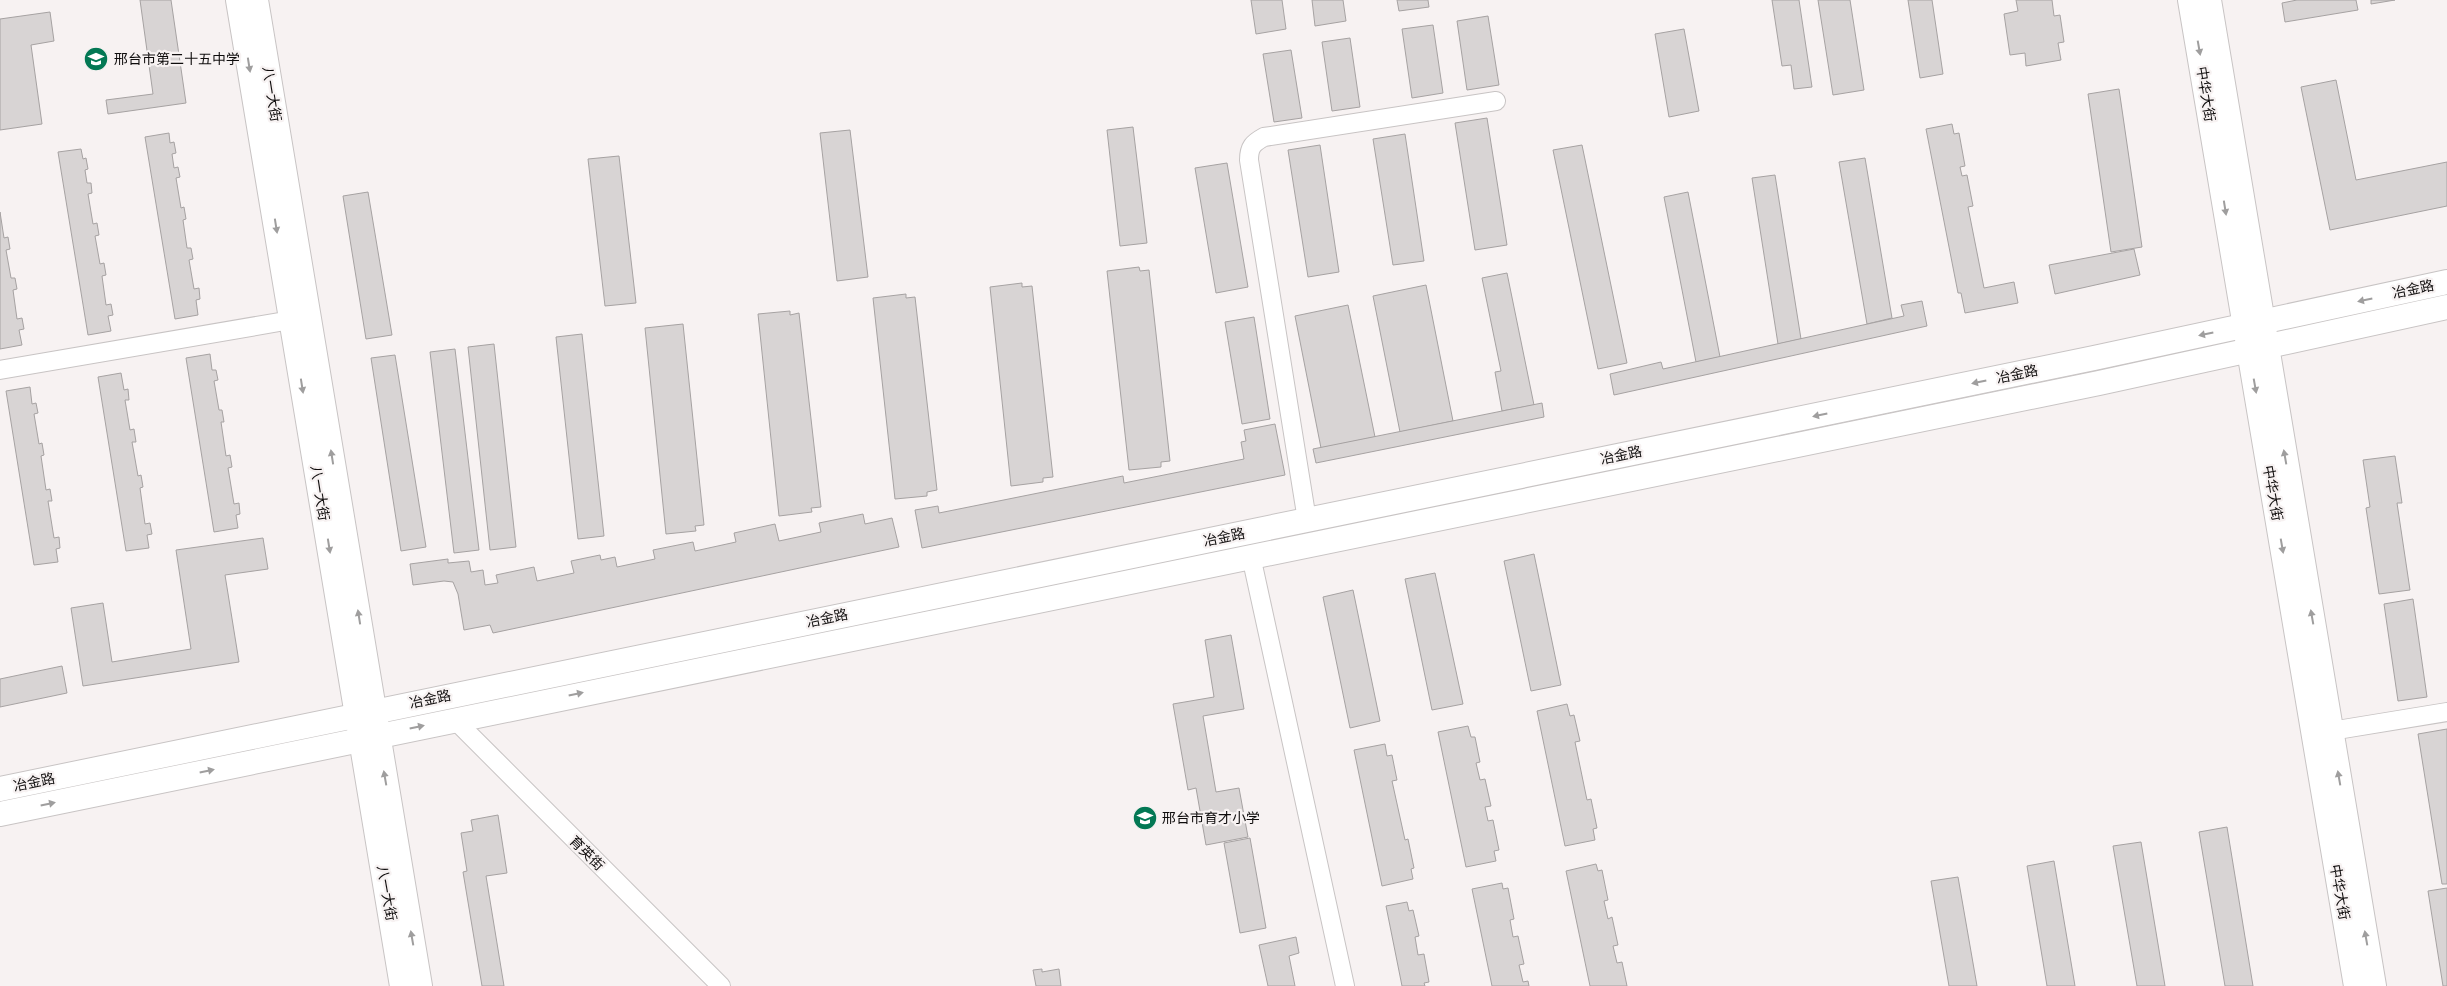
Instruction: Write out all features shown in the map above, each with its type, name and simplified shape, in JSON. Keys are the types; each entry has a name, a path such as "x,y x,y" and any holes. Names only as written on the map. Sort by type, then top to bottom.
{"street":[{"name":"八一大街","path":"238,0 291,320 366,713"},
{"name":"八一大街","path":"256,0 366,713 420,986"},
{"name":"中华大街","path":"2190,0 2254,324"},
{"name":"中华大街","path":"2209,0 2254,324 2356,986"},
{"path":"1306,520 1249,160 1249,150 1253,144 1264,136 1496,101"},
{"name":"冶金路","path":"0,789 2254,324 2447,282"},
{"name":"冶金路","path":"0,814 2099,383 2447,307"},
{"path":"0,370 291,320"},
{"name":"中华大街","path":"2258,348 2331,731 2374,986"},
{"path":"1251,556 1345,986"},
{"path":"2331,731 2447,712"},
{"name":"育英街","path":"454,720 721,986"},
{"name":"八一大街","path":"370,737 402,986"}],"building":[{"path":"140,0 171,0 186,103 108,114 106,100 153,94"},
{"path":"1251,0 1282,0 1286,29 1256,34"},
{"path":"1312,0 1343,0 1346,21 1315,26"},
{"path":"1397,0 1428,0 1429,7 1399,11"},
{"path":"1772,0 1799,0 1812,87 1794,89 1791,65 1782,66"},
{"path":"1818,0 1850,0 1864,90 1833,95"},
{"path":"1908,0 1932,0 1943,74 1920,78"},
{"path":"2016,0 2052,0 2054,16 2060,15 2064,42 2058,43 2061,60 2026,66 2025,53 2010,55 2004,14 2018,11"},
{"path":"2297,0 2356,0 2358,10 2285,22 2282,3"},
{"path":"2371,0 2395,0 2371,4"},
{"path":"50,12 54,41 31,45 42,124 0,130 0,19"},
{"path":"1488,16 1499,85 1467,90 1457,21"},
{"path":"1433,25 1443,93 1412,98 1402,29"},
{"path":"1684,29 1699,111 1669,117 1655,34"},
{"path":"1350,38 1360,107 1332,111 1322,42"},
{"path":"1291,50 1302,118 1274,122 1263,54"},
{"path":"2336,80 2356,180 2447,162 2447,206 2330,230 2301,87"},
{"path":"2119,89 2142,247 2111,252 2088,94"},
{"path":"1487,118 1507,245 1475,250 1455,123"},
{"path":"1952,124 1954,134 1959,133 1965,166 1960,167 1962,176 1967,175 1973,206 1968,207 1984,288 2014,282 2018,303 1965,313 1961,293 1958,293 1926,129"},
{"path":"1133,127 1147,243 1120,246 1107,130"},
{"path":"850,130 868,277 837,281 820,133"},
{"path":"169,133 170,143 174,142 176,153 172,154 174,168 178,167 180,177 176,178 181,208 184,207 186,219 183,220 187,248 191,248 193,259 189,260 194,289 199,288 200,299 196,300 198,315 175,319 145,137"},
{"path":"1405,134 1424,261 1393,265 1373,139"},
{"path":"1320,145 1339,272 1308,277 1288,150"},
{"path":"1582,145 1627,363 1598,369 1553,150"},
{"path":"81,149 83,159 86,158 88,169 85,170 87,183 91,183 92,193 88,194 93,224 97,223 99,235 95,236 100,264 104,263 106,275 102,276 106,305 111,304 113,315 108,316 111,331 88,335 58,152"},
{"path":"619,156 636,303 605,306 588,159"},
{"path":"1865,158 1892,318 1867,324 1839,162"},
{"path":"1227,163 1248,287 1216,293 1195,168"},
{"path":"1775,175 1801,339 1778,344 1752,178"},
{"path":"368,192 392,335 366,339 343,196"},
{"path":"1688,192 1720,357 1696,362 1664,197"},
{"path":"0,212 4,238 8,237 10,249 6,250 11,278 15,278 17,289 13,290 17,319 22,318 24,329 19,330 22,345 0,349"},
{"path":"2134,249 2140,275 2055,294 2049,265"},
{"path":"1139,267 1140,271 1149,270 1170,461 1161,462 1161,467 1129,470 1107,271"},
{"path":"1507,273 1534,405 1502,411 1495,372 1501,371 1482,278"},
{"path":"1022,283 1022,287 1032,286 1053,477 1043,478 1043,482 1011,486 990,287"},
{"path":"1426,285 1453,421 1400,432 1373,296"},
{"path":"906,294 906,298 915,297 937,490 927,492 927,496 895,499 873,298"},
{"path":"1922,301 1927,326 1614,395 1610,374 1661,362 1663,369 1904,316 1901,305"},
{"path":"1348,305 1375,437 1321,448 1295,316"},
{"path":"790,311 790,315 799,313 821,507 811,508 812,512 779,516 758,314"},
{"path":"1254,317 1270,419 1242,424 1225,322"},
{"path":"683,324 704,525 695,526 696,531 666,534 645,328"},
{"path":"582,334 604,536 578,539 556,337"},
{"path":"494,344 516,547 490,550 468,347"},
{"path":"455,349 479,550 454,553 430,352"},
{"path":"210,354 212,370 216,370 218,380 214,381 219,410 222,410 224,422 221,422 226,456 230,455 232,467 228,468 234,504 239,503 240,514 236,515 238,528 214,532 186,358"},
{"path":"395,355 426,547 401,551 371,358"},
{"path":"121,373 124,390 128,389 129,400 125,400 130,430 134,429 136,442 132,442 138,476 141,475 143,487 140,488 145,524 150,523 152,534 147,535 149,548 126,551 98,377"},
{"path":"30,387 32,404 36,403 38,413 34,414 39,444 42,443 44,455 41,456 46,490 50,489 52,501 48,501 54,538 59,537 60,548 56,549 58,562 34,565 6,391"},
{"path":"1542,403 1544,417 1316,463 1313,449"},
{"path":"1275,424 1285,475 922,548 915,510 938,506 939,513 1123,476 1124,483 1244,459 1241,442 1246,441 1244,430"},
{"path":"2395,456 2402,503 2397,503 2410,590 2379,594 2366,508 2370,507 2363,460"},
{"path":"863,514 865,524 892,518 899,547 493,633 490,625 464,630 458,594 453,582 444,581 413,585 410,564 448,559 448,563 469,561 471,572 483,570 485,585 498,583 496,575 534,567 537,581 574,573 571,561 600,555 601,560 615,557 617,567 655,559 653,550 693,542 695,551 736,542 734,533 775,524 779,541 821,532 819,523"},
{"path":"263,538 268,569 225,575 239,662 83,686 71,608 103,603 112,662 191,649 176,550"},
{"path":"1534,554 1561,685 1531,691 1504,561"},
{"path":"1435,573 1463,704 1432,710 1405,579"},
{"path":"1353,590 1380,721 1350,728 1323,597"},
{"path":"2413,599 2427,697 2398,701 2384,604"},
{"path":"1231,635 1244,709 1203,716 1216,792 1239,788 1248,837 1206,845 1196,788 1188,790 1173,704 1214,697 1205,640"},
{"path":"62,666 67,693 0,707 0,679"},
{"path":"1567,704 1570,716 1574,715 1580,741 1575,742 1587,800 1591,799 1597,828 1593,829 1595,840 1565,846 1537,711"},
{"path":"1468,726 1471,737 1475,737 1480,762 1476,763 1480,780 1485,779 1491,806 1485,807 1488,821 1493,820 1499,850 1494,851 1496,861 1466,867 1438,732"},
{"path":"2447,729 2447,884 2442,884 2418,734"},
{"path":"1385,744 1387,756 1392,755 1397,780 1392,781 1405,840 1408,839 1414,868 1411,869 1413,879 1382,886 1354,750"},
{"path":"498,815 507,873 486,876 504,986 482,986 463,872 467,871 461,833 473,831 471,820"},
{"path":"2227,827 2253,986 2225,986 2199,832"},
{"path":"1250,838 1266,928 1240,933 1224,843"},
{"path":"2141,842 2165,986 2137,986 2113,846"},
{"path":"2054,861 2075,986 2047,986 2027,866"},
{"path":"1596,864 1598,871 1602,870 1608,900 1604,901 1608,919 1612,917 1618,945 1613,946 1617,963 1622,962 1627,986 1590,986 1566,871"},
{"path":"1958,877 1977,986 1949,986 1931,881"},
{"path":"1502,883 1503,889 1508,888 1514,919 1510,920 1513,937 1518,936 1524,964 1519,965 1523,982 1528,981 1529,986 1492,986 1472,889"},
{"path":"2447,888 2447,986 2443,986 2428,891"},
{"path":"1407,902 1409,911 1413,910 1419,936 1415,937 1418,955 1424,954 1429,982 1424,983 1425,986 1402,986 1386,906"},
{"path":"1296,937 1299,953 1289,956 1295,986 1268,986 1259,945"},
{"path":"1042,969 1042,972 1059,969 1061,986 1036,986 1033,970"}],"place":[{"name":"邢台市第二十五中学","path":"96,59"},
{"name":"邢台市育才小学","path":"1145,818"}]}
